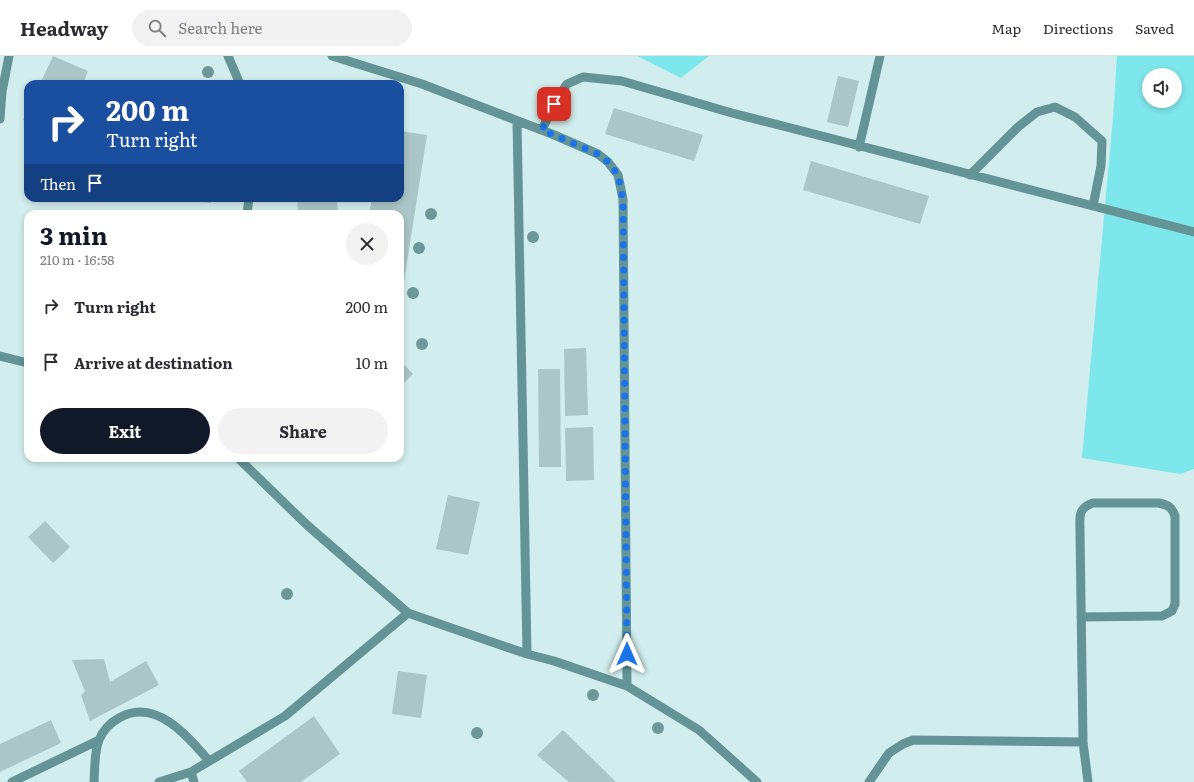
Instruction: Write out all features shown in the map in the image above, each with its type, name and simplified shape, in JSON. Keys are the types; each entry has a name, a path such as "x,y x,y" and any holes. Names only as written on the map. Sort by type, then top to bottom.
{"lane":[{"path":"0,119 2,92 9,56"},
{"path":"228,56 238,80"},
{"path":"332,56 422,84 542,130 598,154 608,162 618,175 623,199 627,686"},
{"path":"859,147 880,56"},
{"path":"542,130 554,104 567,84 583,77 622,82 859,147 1194,232"},
{"path":"970,175 1018,127 1037,112 1055,107 1075,116 1102,141 1101,166 1093,206"},
{"path":"518,121 526,654"},
{"path":"0,356 24,362"},
{"path":"242,462 307,525 408,613 526,654 554,661 627,686 699,730 757,782"},
{"path":"1081,617 1162,616 1172,611 1175,604 1175,516 1173,508 1167,504 1159,503 1093,503 1085,506 1081,512 1080,518 1081,617 1083,742 1088,782"},
{"path":"160,782 191,772 285,716 408,613"},
{"path":"94,782 99,740 105,729 112,722 124,715 138,711 162,717 175,726 209,761"},
{"path":"12,782 99,740"},
{"path":"869,782 889,753 903,744 913,740 1083,742"},
{"path":"191,772 194,782"}],"shaded area":[{"path":"637,56 709,56 681,78"},
{"path":"1117,56 1194,56 1194,469 1180,474 1082,458 1113,118"}],"building":[{"path":"53,56 88,71 85,80 42,80"},
{"path":"838,76 859,81 848,127 827,122"},
{"path":"614,108 703,135 694,161 605,134"},
{"path":"404,132 427,135 404,282 404,210 370,210 371,202 404,202"},
{"path":"811,161 929,196 920,224 803,190"},
{"path":"297,202 337,202 338,210 298,210"},
{"path":"586,348 588,415 565,416 564,349"},
{"path":"404,364 413,374 404,383"},
{"path":"538,369 560,369 561,467 539,467"},
{"path":"593,427 594,480 566,481 565,428"},
{"path":"448,495 480,502 468,555 436,549"},
{"path":"45,521 70,547 53,563 28,537"},
{"path":"104,659 110,682 146,661 159,685 90,721 81,695 85,691 72,660"},
{"path":"398,671 427,675 421,718 392,714"},
{"path":"314,716 340,754 301,782 247,782 239,771"},
{"path":"51,720 61,743 0,772 0,744"},
{"path":"563,730 616,782 569,782 537,755"}],"route":[{"path":"554,104 542,130 598,154 608,162 618,175 623,199 627,654"}]}
